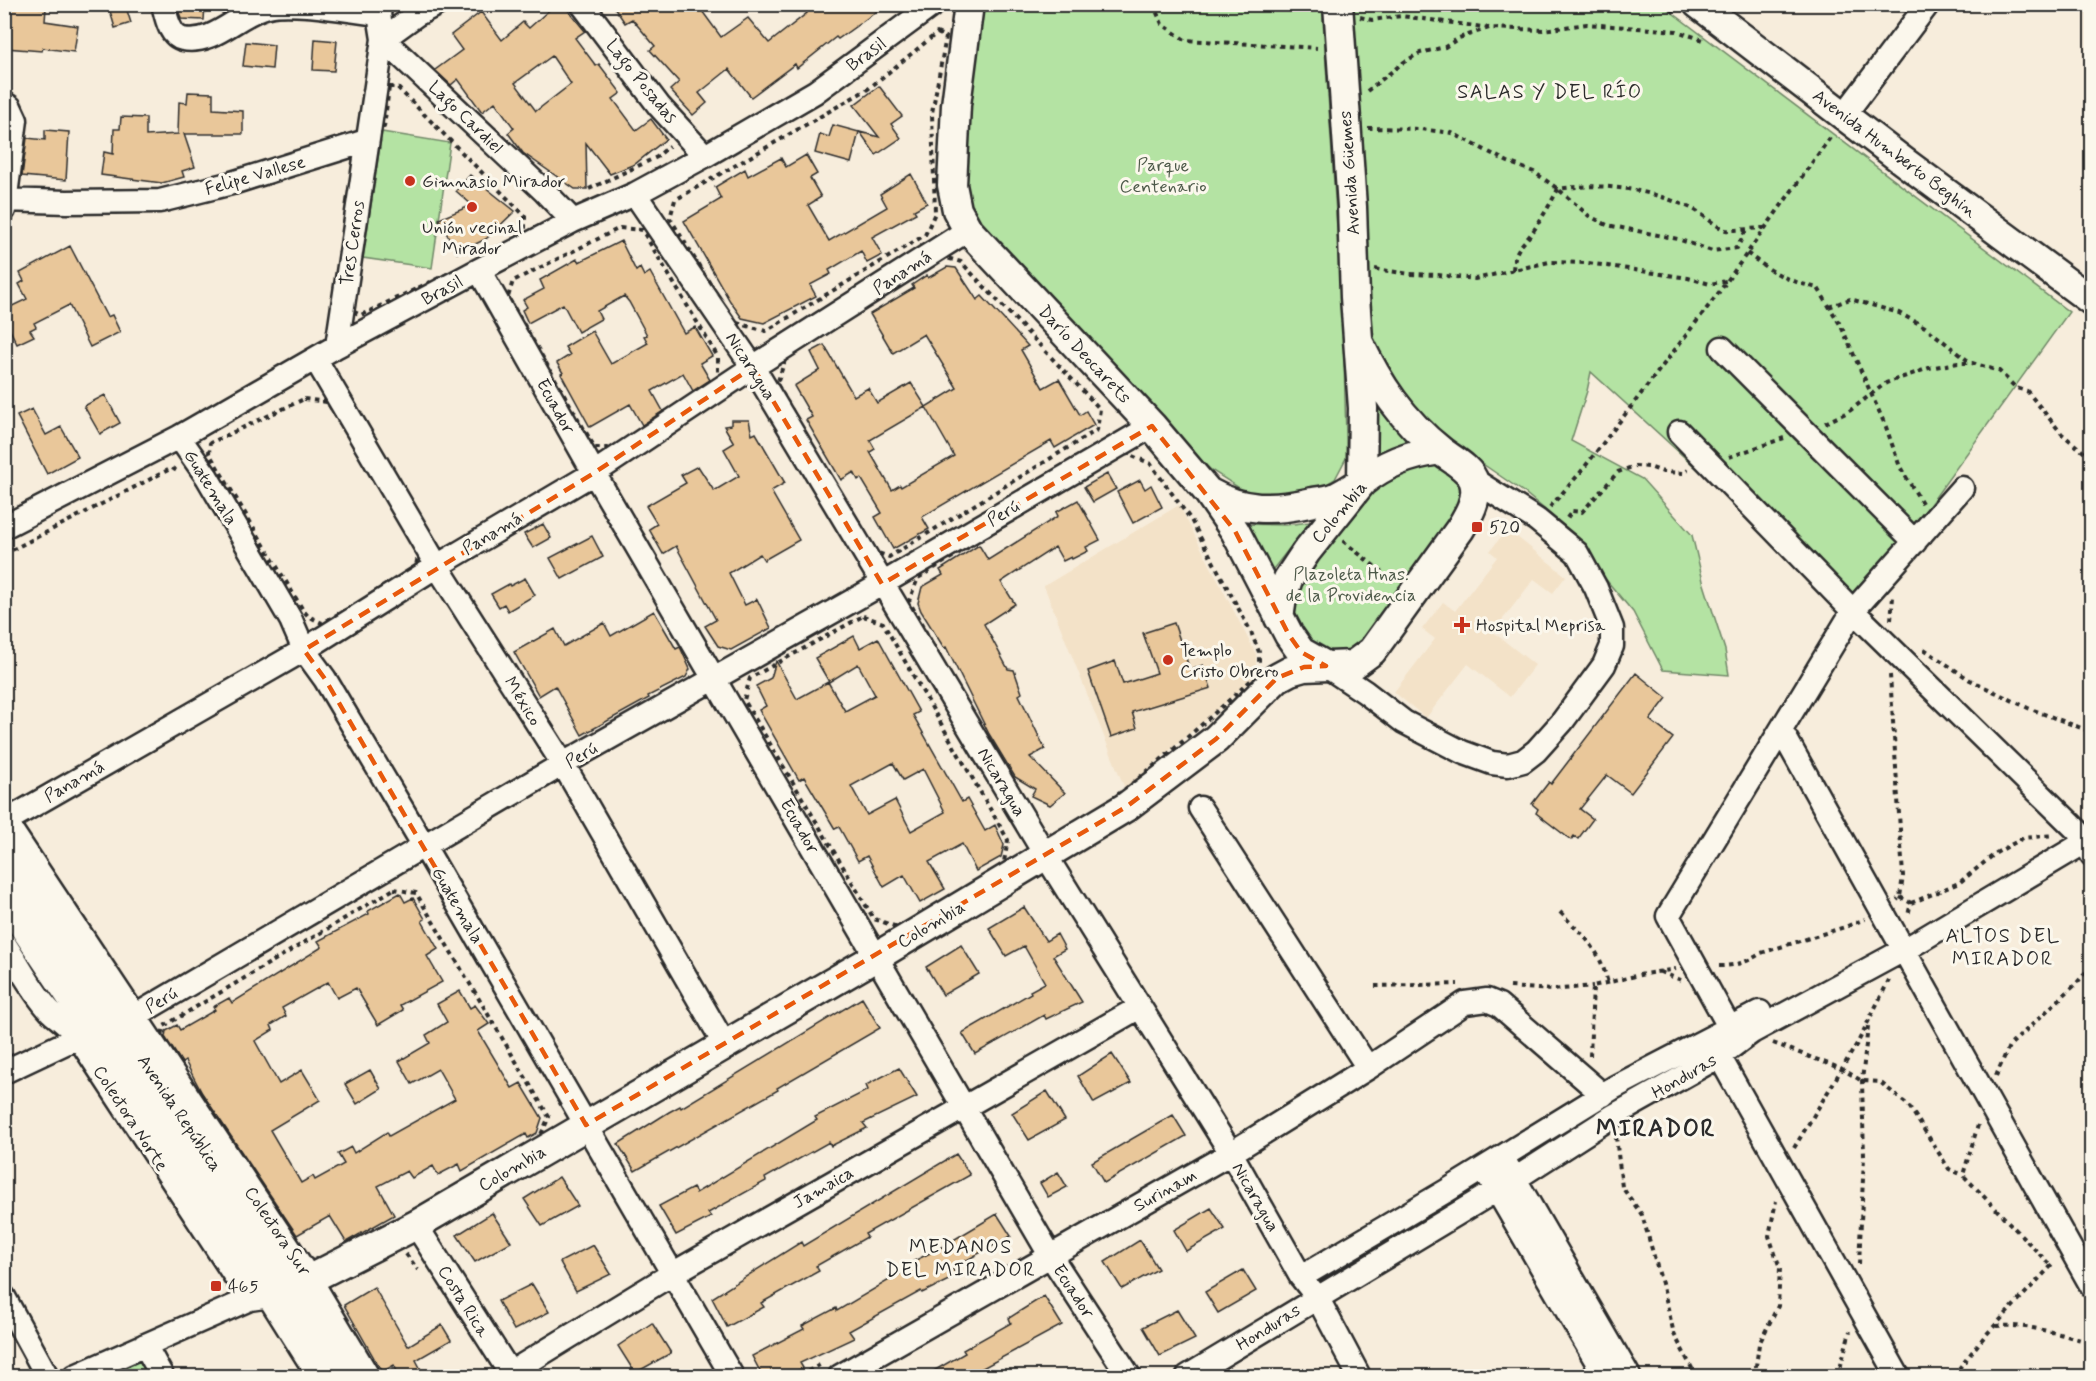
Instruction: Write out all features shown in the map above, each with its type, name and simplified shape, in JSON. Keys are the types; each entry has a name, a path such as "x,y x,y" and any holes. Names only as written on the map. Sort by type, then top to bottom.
{"street":[{"path":"163,4 173,33 180,38 200,40 268,6 380,9 383,39 366,141"},
{"name":"Lago Posadas","path":"582,4 659,106 705,156"},
{"name":"Brasil","path":"4,527 179,437 337,346 479,270 573,221 635,194 705,156 815,92 934,4"},
{"name":"Darío Deocarets","path":"969,4 956,105 952,185 957,210 968,230 1152,426 1208,492 1235,531 1279,618 1301,652 1326,666"},
{"name":"Avenida Humberto Beghin","path":"1698,4 2091,301"},
{"path":"1845,114 1928,4"},
{"path":"383,39 416,15 442,9"},
{"name":"Avenida Güemes","path":"1338,11 1363,408 1362,482"},
{"name":"Lago Cardiel","path":"383,39 546,192 573,221"},
{"path":"4,103 10,107 16,120 5,203"},
{"name":"Felipe Vallese","path":"5,203 160,201 232,183 366,141"},
{"name":"Tres Cerros","path":"337,346 366,141"},
{"name":"Nicaragua","path":"635,194 753,367 1046,856 1231,1153 1301,1277 1317,1297 1359,1377"},
{"name":"Panamá","path":"5,820 304,650 437,566 594,473 753,367 968,230"},
{"name":"Ecuador","path":"479,270 594,473 1050,1255 1129,1377"},
{"path":"1326,666 1404,722 1462,752 1492,763 1508,765 1523,760 1536,751 1562,722 1604,664 1612,646 1612,628 1596,588 1577,553 1537,520 1474,480 1403,415 1388,396 1358,341"},
{"path":"1722,348 1915,542"},
{"name":"México","path":"316,360 437,566 563,764 725,1045"},
{"name":"Perú","path":"4,1072 107,1027 563,764 882,584 1152,426"},
{"path":"1679,432 1853,611 2085,837"},
{"name":"Guatemala","path":"179,437 207,477 291,620 304,650 325,679 424,846 732,1377"},
{"name":"Colombia","path":"1279,618 1288,579 1306,552 1362,482 1373,472 1400,459 1416,453 1440,450"},
{"name":"Colombia","path":"75,1377 145,1345 282,1290 416,1225 876,957 1126,807 1216,739 1277,678 1290,670 1304,667 1353,665 1372,651 1467,517 1475,492 1474,480"},
{"path":"1208,492 1233,504 1249,508 1271,509 1299,506 1336,497 1362,482"},
{"path":"1740,1034 1668,916 1853,611 1962,488"},
{"path":"1781,730 2091,1287"},
{"path":"1200,808 1368,1068"},
{"path":"5,820 107,1027"},
{"name":"Honduras","path":"1301,1277 1603,1095 1714,1048 2085,837"},
{"name":"Avenida República","path":"4,850 107,1027 282,1290 354,1377"},
{"name":"Avenida República","path":"4,897 107,1027"},
{"name":"Colectora Norte","path":"4,943 40,999 51,1011 68,1024 107,1027 282,1290"},
{"name":"Surinam","path":"835,1368 1050,1255 1231,1153 1368,1068 1465,1003 1486,1000 1499,1005 1603,1095"},
{"name":"Jamaica","path":"511,1375 672,1274 1140,1007"},
{"path":"1714,1048 1898,1377"},
{"name":"Honduras","path":"1188,1377 1317,1297 1506,1185 1714,1048"},
{"path":"1493,1163 1629,1377"},
{"path":"1506,1185 1605,1377"},
{"name":"Costa Rica","path":"416,1225 511,1375"},
{"name":"Avenida República","path":"282,1290 322,1377"},
{"name":"Colectora Sur","path":"282,1290 368,1377"},
{"path":"4,1297 47,1377"},
{"path":"145,1345 162,1377"}],"path":[{"path":"442,9 470,4"},
{"path":"1154,4 1162,24 1185,40 1325,49 1341,46"},
{"path":"1338,11 1372,20 1401,16 1490,28 1543,30 1587,24 1677,31 1708,43"},
{"path":"1344,95 1365,93 1412,57 1445,47 1467,35 1490,28"},
{"path":"937,33 946,37 932,113 935,213 925,235 766,331 733,322 670,218 675,200 868,88 937,33"},
{"path":"389,87 398,87 525,216 525,237 361,315 348,309 352,259 371,126 384,127 389,87"},
{"path":"1549,507 1580,473 1727,281 1845,114"},
{"path":"1347,131 1384,127 1452,133 1508,162 1534,172 1589,216 1607,225 1678,239 1712,251 1737,248 1747,228"},
{"path":"584,192 657,157 674,142"},
{"path":"1513,270 1514,255 1532,233 1558,189 1575,186 1620,187 1653,193 1692,208 1726,230 1765,228"},
{"path":"620,228 642,230 718,357 718,383 614,448 595,448 508,297 513,281 620,228"},
{"path":"939,256 961,262 1100,409 1097,430 889,557 873,551 777,384 786,357 939,256"},
{"path":"1354,267 1475,279 1549,262 1588,263 1688,278 1710,284 1727,281"},
{"path":"1829,307 1850,299 1899,313 1925,327 1972,363"},
{"path":"304,399 327,402 419,550 415,571 321,623 308,616 209,453 210,443 304,399"},
{"path":"1124,453 1150,463 1191,520 1251,632 1259,652 1259,673 1161,762 1096,812 1061,835 1036,831 909,601 918,578 1124,453"},
{"path":"4,554 172,468 180,473"},
{"path":"1325,528 1412,595"},
{"path":"863,616 884,623 1008,840 1004,867 900,928 874,920 744,700 750,678 863,616"},
{"path":"1920,647 1970,680 2028,708 2091,732"},
{"path":"1899,897 1911,903 1959,883 1996,853 2023,838 2067,833 2085,837"},
{"path":"394,889 416,893 549,1117 538,1141 320,1262 294,1253 159,1050 164,1026 394,889"},
{"path":"1757,1377 1759,1344 1778,1306 1780,1268 1769,1236 1780,1184 1780,1166 1792,1153 1842,1069 1887,986 1911,903"},
{"path":"1560,912 1593,945 1602,962 1608,983"},
{"path":"1660,971 1686,982"},
{"path":"1838,1377 1857,1303 1864,1157 1862,1081 1868,1022"},
{"path":"1740,1034 1842,1069 1862,1081 1880,1082 1909,1106 1948,1169 1963,1175"},
{"path":"1953,1377 1995,1326 2091,1224"},
{"path":"396,1250 406,1254 421,1275"},
{"path":"1995,1326 2018,1325 2040,1328 2091,1343"},
{"path":"800,1377 835,1368"}],"highlighted area":[{"path":"753,367 882,584 1152,426 1235,531 1289,635 1301,652 1326,666 1304,667 1277,678 1216,739 1126,807 586,1125 325,679 304,650 594,473"}],"shaded area":[{"path":"1179,505 1256,654 1256,676 1125,789 1044,586"},
{"name":"Hospital Meprisa","path":"1507,529 1566,576 1553,593 1534,579 1493,632 1535,665 1510,697 1468,664 1426,718 1394,692 1435,639 1422,629 1443,602 1455,611 1497,557 1490,551"}],"green space":[{"name":"Parque Centenario","path":"978,5 1322,5 1343,317 1346,458 1335,479 1319,489 1301,495 1250,495 1211,470 974,220 967,205 962,158"},
{"path":"1353,5 1662,5 2069,312 1853,611 1591,372 1571,441 1642,479 1692,535 1703,581 1725,650 1729,675 1663,670 1633,612 1597,569 1579,538 1525,493 1458,447 1415,411 1392,381 1370,333"},
{"name":"Gimnasio Mirador","path":"382,132 450,143 432,268 363,258"},
{"path":"1374,396 1392,423 1415,444 1375,460"},
{"name":"Plazoleta Hnas. de la Providencia","path":"1416,453 1474,480 1372,650 1326,666 1282,598 1325,528"},
{"path":"1310,522 1270,573 1241,524 1286,525"},
{"path":"145,1345 162,1376 75,1376"}],"building":[{"path":"4,4 46,8 45,21 78,26 74,52 43,48 42,51 6,48 8,34 4,33"},
{"path":"108,4 125,4 131,23 115,28"},
{"path":"177,4 205,4 204,20 181,19"},
{"path":"556,4 563,4 585,31 575,38 596,66 599,64 621,93 613,99 636,130 651,119 666,139 635,164 610,174 586,143 587,189 575,189 523,153 508,133 514,128 495,102 482,112 458,79 451,85 435,70 462,50 451,35 481,12 502,40 523,22 529,28","holes":["552,56 571,84 536,111 515,83"]},
{"path":"612,4 697,4 721,37 748,18 769,43 807,13 801,4 887,4 838,39 836,37 797,68 795,64 751,97 729,69 699,93 707,103 693,115 670,90 679,82 650,50 655,46 632,19 625,23"},
{"path":"315,39 337,41 334,71 313,70"},
{"path":"246,42 274,45 272,69 243,66"},
{"path":"879,86 902,116 891,124 901,138 876,155 860,132 879,137 854,105"},
{"path":"188,92 213,93 213,109 243,111 243,134 184,134 195,167 182,171 184,177 162,183 101,175 104,152 113,154 114,129 120,129 121,117 146,118 146,136 178,134 179,102 187,103"},
{"path":"833,125 859,132 851,163 815,153 820,134 829,137"},
{"path":"45,130 69,132 66,180 22,176 27,138 45,140"},
{"path":"806,155 817,174 810,178 821,197 808,205 829,241 887,207 880,194 911,174 927,203 914,210 916,213 872,237 882,255 867,263 861,251 829,270 831,274 810,285 816,296 764,323 742,318 684,221 721,199 715,187 745,169 748,176 781,158 786,167"},
{"path":"470,175 515,211 486,239 457,253 439,219 472,205 456,191"},
{"path":"621,241 636,271 640,268 644,276 650,272 684,333 695,327 712,356 700,363 710,380 693,391 683,373 652,391 663,411 642,425 630,404 590,427 557,363 570,355 565,347 592,331 611,364 648,343 644,336 647,335 624,296 597,311 601,319 578,332 563,304 528,323 522,310 527,307 523,300 544,289 540,280 577,259 579,262"},
{"path":"70,246 107,317 112,315 120,332 90,347 69,305 34,323 36,327 30,330 34,336 17,344 4,318 4,310 27,299 19,284 24,281 20,273"},
{"path":"947,267 956,268 977,300 982,296 1028,346 1021,350 1043,388 1059,379 1080,415 1086,411 1094,425 1055,448 1051,441 922,517 929,529 893,549 875,517 882,513 861,478 858,480 854,472 841,480 806,420 812,417 794,386 820,370 811,352 824,345 854,396 868,388 877,403 911,383 926,407 957,388 924,334 893,353 870,314 914,288 912,285 927,275 928,278","holes":["926,407 954,456 892,490 870,452 875,449 870,440"]},
{"path":"105,395 120,423 100,434 84,406"},
{"path":"32,409 46,435 61,427 78,457 47,474 17,416"},
{"path":"731,420 749,420 752,435 756,433 785,483 771,491 799,540 764,560 760,554 729,573 745,605 757,599 771,628 731,650 718,646 705,626 716,620 676,546 663,554 649,529 657,524 646,506 686,483 681,475 698,466 714,491 739,476 724,449 734,443 724,426 731,425"},
{"path":"1107,474 1116,489 1093,502 1084,487"},
{"path":"1140,480 1145,489 1151,485 1162,507 1133,523 1117,492"},
{"path":"1078,500 1100,540 1086,547 1088,551 1063,561 1055,547 1001,582 1015,604 984,624 1008,669 1014,670 1022,693 1019,695 1045,749 1030,757 1065,793 1050,805 1031,796 1035,789 1015,777 989,734 946,647 944,648 918,603 922,587 943,575 940,570 979,545 988,560 1058,516 1056,512"},
{"path":"543,524 551,538 533,548 524,534"},
{"path":"592,536 603,557 562,579 550,558"},
{"path":"525,578 535,595 508,611 504,604 499,607 491,594"},
{"path":"654,611 676,649 680,647 681,649 690,669 686,677 648,696 649,698 582,735 555,686 539,696 514,652 555,629 564,646 604,623 611,636"},
{"path":"1174,623 1190,670 1203,665 1211,688 1132,712 1137,728 1111,737 1088,671 1115,661 1123,684 1157,673 1143,633"},
{"path":"854,636 860,648 878,638 919,712 913,715 962,802 967,799 985,831 995,825 1004,845 1001,857 976,871 962,844 929,862 945,889 920,903 904,875 884,887 867,856 858,861 839,827 835,829 804,777 799,780 759,710 766,706 756,686 771,678 776,661 797,699 828,682 845,711 875,695 858,664 829,682 815,658","holes":["893,763 903,780 923,769 945,812 911,831 895,800 867,815 851,786"]},
{"path":"1636,673 1667,698 1650,720 1673,738 1631,793 1607,775 1580,809 1593,819 1578,839 1574,836 1571,840 1536,813 1538,809 1532,804 1549,782 1551,784"},
{"path":"400,893 405,902 413,898 425,919 422,921 438,949 427,956 442,982 400,1005 403,1010 378,1025 356,988 337,998 328,982 282,1008 286,1016 271,1025 273,1030 255,1041 279,1084 302,1070 320,1100 270,1130 301,1183 313,1176 315,1180 344,1164 338,1154 351,1147 354,1153 387,1132 389,1136 455,1099 438,1069 412,1084 399,1061 430,1043 426,1035 447,1022 437,1004 460,991 470,1008 475,1005 489,1024 478,1031 512,1088 521,1083 542,1118 537,1133 528,1138 526,1134 462,1171 459,1164 438,1175 433,1166 412,1178 407,1171 378,1186 394,1215 346,1242 330,1216 297,1235 202,1093 185,1061 182,1063 165,1037 166,1031 177,1025 180,1030 215,1010 213,1007 229,998 232,1003 322,947 318,941 369,914 368,911"},
{"path":"1024,907 1046,941 1057,934 1065,949 1053,956 1082,1002 1046,1019 1044,1015 975,1054 962,1033 1045,983 1024,946 1006,956 989,928"},
{"path":"961,945 979,974 943,995 926,967"},
{"path":"862,998 880,1028 777,1088 778,1090 635,1171 618,1144"},
{"path":"1112,1054 1131,1083 1094,1103 1078,1076"},
{"path":"899,1068 917,1097 863,1123 867,1128 831,1146 829,1142 765,1178 766,1181 708,1213 711,1217 676,1235 659,1206 693,1188 696,1193 817,1120 815,1117 868,1090 866,1085"},
{"path":"370,1070 381,1089 357,1104 345,1084"},
{"path":"1047,1091 1065,1120 1029,1140 1012,1113"},
{"path":"1173,1115 1186,1136 1104,1183 1092,1162"},
{"path":"956,1154 970,1175 865,1234 867,1237 816,1266 819,1271 761,1303 764,1307 727,1327 712,1298 801,1242 803,1246"},
{"path":"1058,1172 1067,1187 1048,1197 1040,1183"},
{"path":"559,1177 578,1206 542,1226 524,1199"},
{"path":"1211,1208 1225,1229 1186,1251 1174,1230"},
{"path":"492,1213 511,1242 475,1262 457,1235"},
{"path":"997,1214 1011,1236 952,1268 957,1276 922,1293 921,1291 849,1331 854,1338 800,1363 803,1368 786,1377 763,1377 752,1356 804,1329 802,1326 836,1308 837,1311 908,1269 906,1265"},
{"path":"1140,1240 1158,1269 1122,1289 1105,1262"},
{"path":"593,1245 611,1274 576,1291 560,1262"},
{"path":"1243,1270 1256,1291 1218,1313 1205,1292"},
{"path":"532,1284 549,1312 514,1330 498,1301"},
{"path":"374,1287 408,1346 442,1325 451,1340 416,1360 425,1377 400,1377 394,1365 382,1372 344,1305"},
{"path":"1044,1296 1062,1325 966,1377 923,1377 965,1353 963,1350 1011,1323 1009,1318"},
{"path":"1177,1310 1195,1339 1160,1356 1143,1327"},
{"path":"652,1323 671,1353 635,1373 618,1346"}],"place":[{"name":"Gimnasio Mirador","path":"410,181"},
{"name":"Unión vecinal Mirador","path":"472,207"},
{"name":"520","path":"1477,527"},
{"name":"Hospital Meprisa","path":"1462,625"},
{"name":"Templo Cristo Obrero","path":"1168,660"},
{"name":"465","path":"216,1286"}],"district":[{"name":"SALAS Y DEL RÍO","path":"1550,91"},
{"name":"ALTOS DEL MIRADOR","path":"2003,946"},
{"name":"MIRADOR","path":"1656,1128"},
{"name":"MEDANOS DEL MIRADOR","path":"961,1258"}]}
